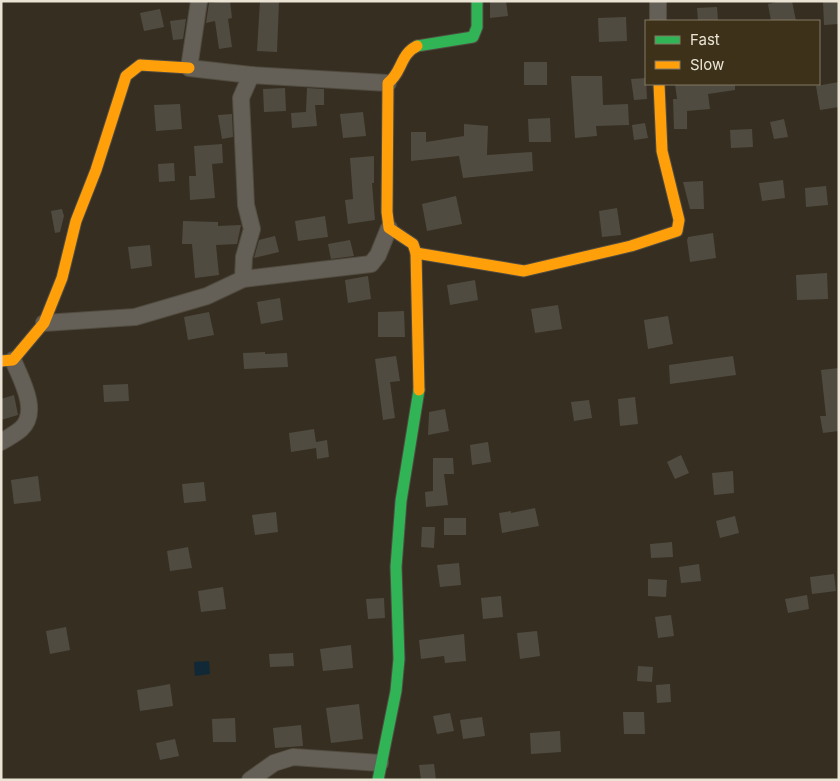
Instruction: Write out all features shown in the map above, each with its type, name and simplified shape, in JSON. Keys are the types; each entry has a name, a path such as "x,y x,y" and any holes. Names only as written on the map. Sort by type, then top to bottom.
{"street":[{"path":"189,68 199,1"},
{"path":"1,442 22,429 29,418 30,407 7,360 44,323 62,278 76,221 96,170 126,76 140,65 168,65 251,75 388,83 394,80 400,72 402,59 410,49 422,43 464,41 473,38 477,28 477,1"},
{"path":"658,1 658,20"},
{"path":"243,279 244,257 252,229 246,204 241,98 251,75"},
{"path":"44,323 135,317 207,296 243,279 371,264 378,255 389,228 387,212 388,83"},
{"path":"416,254 524,271 631,246 676,231 679,220 662,151 659,85"},
{"path":"378,780 396,692 399,659 396,567 401,510 419,391 416,254 413,244 389,228"},
{"path":"250,780 274,763 293,757 380,763"}],"water":[{"path":"209,661 210,674 195,676 194,662"}],"building":[{"path":"230,1 232,18 228,19 232,47 219,49 215,21 206,23 209,3"},
{"path":"260,1 279,1 277,52 257,51"},
{"path":"506,1 508,16 490,18 490,2"},
{"path":"792,1 796,20 771,20 768,4"},
{"path":"823,1 839,1 839,24 824,25"},
{"path":"717,7 718,20 698,20 697,8"},
{"path":"160,9 164,27 144,31 140,13"},
{"path":"626,17 627,41 599,42 598,18"},
{"path":"186,19 183,39 173,40 170,21"},
{"path":"524,62 547,62 547,85 524,85"},
{"path":"571,76 602,76 603,105 628,104 629,125 596,126 597,136 575,138"},
{"path":"645,78 647,99 634,100 631,79"},
{"path":"839,82 839,107 820,110 816,86"},
{"path":"675,85 735,85 735,90 708,94 710,109 687,111 687,129 674,129 673,99 677,99"},
{"path":"285,88 286,111 264,112 263,89"},
{"path":"307,88 324,89 324,105 315,105 317,126 292,128 291,113 306,112"},
{"path":"180,104 182,129 156,131 154,105"},
{"path":"363,112 366,136 343,138 340,114"},
{"path":"232,114 233,137 222,139 218,115"},
{"path":"550,118 551,142 529,142 528,119"},
{"path":"784,119 788,137 774,139 770,122"},
{"path":"645,123 648,138 634,140 632,125"},
{"path":"464,124 488,126 487,155 532,152 533,171 463,178 459,156 411,161 411,132 426,132 426,142 464,136"},
{"path":"752,129 753,147 731,148 730,130"},
{"path":"222,144 223,163 212,164 215,198 190,200 189,176 196,176 194,146"},
{"path":"374,156 374,183 372,183 375,220 348,224 345,200 353,199 350,158"},
{"path":"174,163 175,181 159,182 158,164"},
{"path":"783,180 785,198 762,201 759,183"},
{"path":"703,181 704,209 690,209 683,182"},
{"path":"826,186 828,205 806,207 805,188"},
{"path":"456,196 462,224 427,231 422,204"},
{"path":"617,208 621,235 602,237 599,211"},
{"path":"62,209 64,216 60,232 55,233 51,211"},
{"path":"325,216 328,237 298,241 295,221"},
{"path":"183,221 218,222 218,226 241,225 237,244 216,245 219,275 195,278 192,244 182,244"},
{"path":"713,233 716,258 690,262 688,237"},
{"path":"275,236 279,252 254,258 259,240"},
{"path":"350,240 354,256 331,259 328,244"},
{"path":"150,245 152,266 131,269 128,247"},
{"path":"827,273 828,299 797,300 796,275"},
{"path":"368,276 371,299 348,303 345,280"},
{"path":"475,280 478,300 450,305 447,285"},
{"path":"280,298 283,320 261,324 257,302"},
{"path":"558,305 562,329 535,333 531,309"},
{"path":"404,311 405,337 378,337 378,312"},
{"path":"209,312 214,335 188,340 184,317"},
{"path":"668,316 673,344 648,349 644,320"},
{"path":"265,352 265,354 287,353 288,367 244,369 243,353"},
{"path":"396,356 400,381 390,382 395,418 383,420 375,359"},
{"path":"733,356 736,375 670,384 669,365"},
{"path":"839,368 839,431 823,433 820,416 826,416 821,370"},
{"path":"128,384 129,401 104,402 103,385"},
{"path":"14,395 18,415 1,420 1,399"},
{"path":"635,397 638,424 620,426 618,399"},
{"path":"589,400 592,418 574,421 571,402"},
{"path":"445,409 449,431 428,435 429,412"},
{"path":"314,429 316,442 327,440 329,457 317,459 316,448 291,452 289,433"},
{"path":"488,442 491,462 472,465 470,445"},
{"path":"681,455 689,473 675,479 667,462"},
{"path":"433,458 453,458 454,474 444,474 448,505 426,507 425,492 433,491"},
{"path":"733,471 734,493 714,495 712,473"},
{"path":"38,476 41,501 14,504 11,480"},
{"path":"204,482 206,501 184,503 182,484"},
{"path":"535,508 539,526 502,533 499,513 511,511 511,513"},
{"path":"276,512 278,532 255,535 252,515"},
{"path":"735,516 739,533 720,538 716,521"},
{"path":"444,518 466,518 466,535 444,535"},
{"path":"422,527 435,527 434,548 421,547"},
{"path":"672,542 673,557 651,558 650,544"},
{"path":"188,547 192,568 170,571 167,551"},
{"path":"459,563 461,585 440,587 437,565"},
{"path":"699,564 701,581 681,583 679,567"},
{"path":"834,574 836,591 812,594 810,577"},
{"path":"648,579 667,580 666,597 648,596"},
{"path":"223,587 226,609 201,612 198,591"},
{"path":"807,595 809,609 788,613 785,599"},
{"path":"501,596 503,617 483,619 481,598"},
{"path":"384,598 385,618 368,619 366,599"},
{"path":"671,615 674,636 658,638 655,617"},
{"path":"66,627 70,650 50,654 46,631"},
{"path":"537,631 540,656 520,659 517,633"},
{"path":"464,634 466,661 445,663 444,656 421,659 419,640"},
{"path":"351,645 353,668 323,671 320,649"},
{"path":"293,653 294,666 270,667 269,654"},
{"path":"638,666 653,667 652,682 637,681"},
{"path":"170,684 173,706 140,711 137,690"},
{"path":"670,684 671,702 657,703 656,685"},
{"path":"359,704 363,739 331,743 326,708"},
{"path":"623,712 644,712 645,734 624,734"},
{"path":"450,713 454,731 437,734 433,716"},
{"path":"482,717 485,736 463,739 460,720"},
{"path":"235,718 236,742 213,742 212,719"},
{"path":"301,725 303,746 275,748 273,728"},
{"path":"560,731 561,752 531,754 530,733"},
{"path":"175,739 179,756 160,760 156,743"},
{"path":"434,764 436,780 421,780 419,765"}],"traffic: fast":[{"path":"417,46 473,37 477,27 477,1"},
{"path":"378,780 396,691 399,659 396,567 401,501 419,390"}],"traffic: slow":[{"path":"417,46 407,54 393,79 388,83 387,212 389,228 413,244 416,253 419,390"},
{"path":"1,361 13,360 44,323 62,278 76,221 96,170 126,76 140,65 189,68"},
{"path":"416,253 524,271 631,246 677,231 679,220 662,151 659,85"}]}
